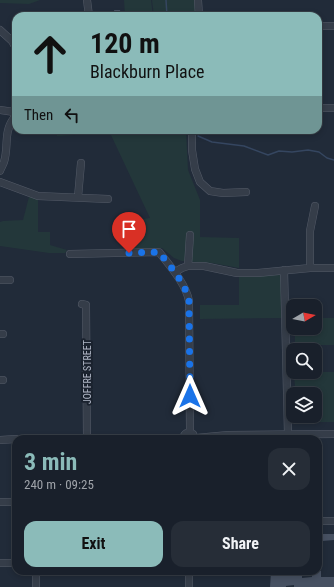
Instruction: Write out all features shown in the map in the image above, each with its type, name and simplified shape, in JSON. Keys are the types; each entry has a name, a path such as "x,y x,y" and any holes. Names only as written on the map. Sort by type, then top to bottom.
{"street":[{"path":"87,0 88,12"},
{"path":"198,0 199,12"},
{"path":"322,26 334,26"},
{"path":"0,30 12,41"},
{"path":"322,108 334,108"},
{"path":"0,110 12,114"},
{"path":"0,171 4,162 3,142 12,120"},
{"path":"192,134 192,150 195,169 200,182 210,191 223,193 246,192"},
{"path":"78,197 81,164"},
{"path":"0,182 38,195 108,199"},
{"path":"310,268 310,231 314,206"},
{"path":"188,266 190,235"},
{"path":"70,254 159,252 174,272 185,290 189,301 190,432"},
{"path":"174,272 188,266 204,266 237,273 258,273 310,268 334,268"},
{"path":"284,270 288,434"},
{"path":"0,280 10,280"},
{"name":"JOFFRE STREET","path":"86,303 87,435"},
{"path":"190,432 194,435"},
{"path":"185,435 190,432"},
{"path":"228,435 334,434"},
{"path":"0,440 12,440"},
{"path":"0,502 12,502"},
{"path":"322,521 334,521"},
{"path":"0,563 12,563"},
{"path":"36,575 36,587"},
{"path":"189,575 189,587"}],"green space":[{"path":"0,0 40,0 29,4 0,3"},
{"path":"124,0 151,0 152,12 125,12"},
{"path":"152,0 195,0 195,12 154,12"},
{"path":"57,134 92,134 57,136"},
{"path":"110,134 186,134 188,170 200,200 200,237 239,238 239,268 212,263 182,261 174,258 162,248 129,250 129,221 150,218"},
{"path":"30,193 38,196 38,232 50,232 50,245 67,250 65,253 49,253 0,246 0,222 23,220"},
{"path":"280,275 282,318 200,319 200,305 239,305 239,276"},
{"path":"322,318 334,318 334,345 322,345 322,343 295,343 295,335 322,335"},
{"path":"322,372 334,372 334,422 322,422 322,387 295,387 294,379 322,379"}],"building":[{"path":"114,10 120,10 120,12 114,12"},
{"path":"322,534 334,534 334,540 322,541"},
{"path":"271,575 302,575 302,578 312,577 312,575 334,577 334,587 294,587 294,585 286,587 270,587"}],"waterway":[{"path":"166,0 167,12"},
{"path":"198,136 212,142 244,146 268,155 279,151 292,152 308,150 319,152 327,158 334,160"}],"route":[{"path":"129,253 159,252 174,272 187,294 189,301 190,396"}]}
